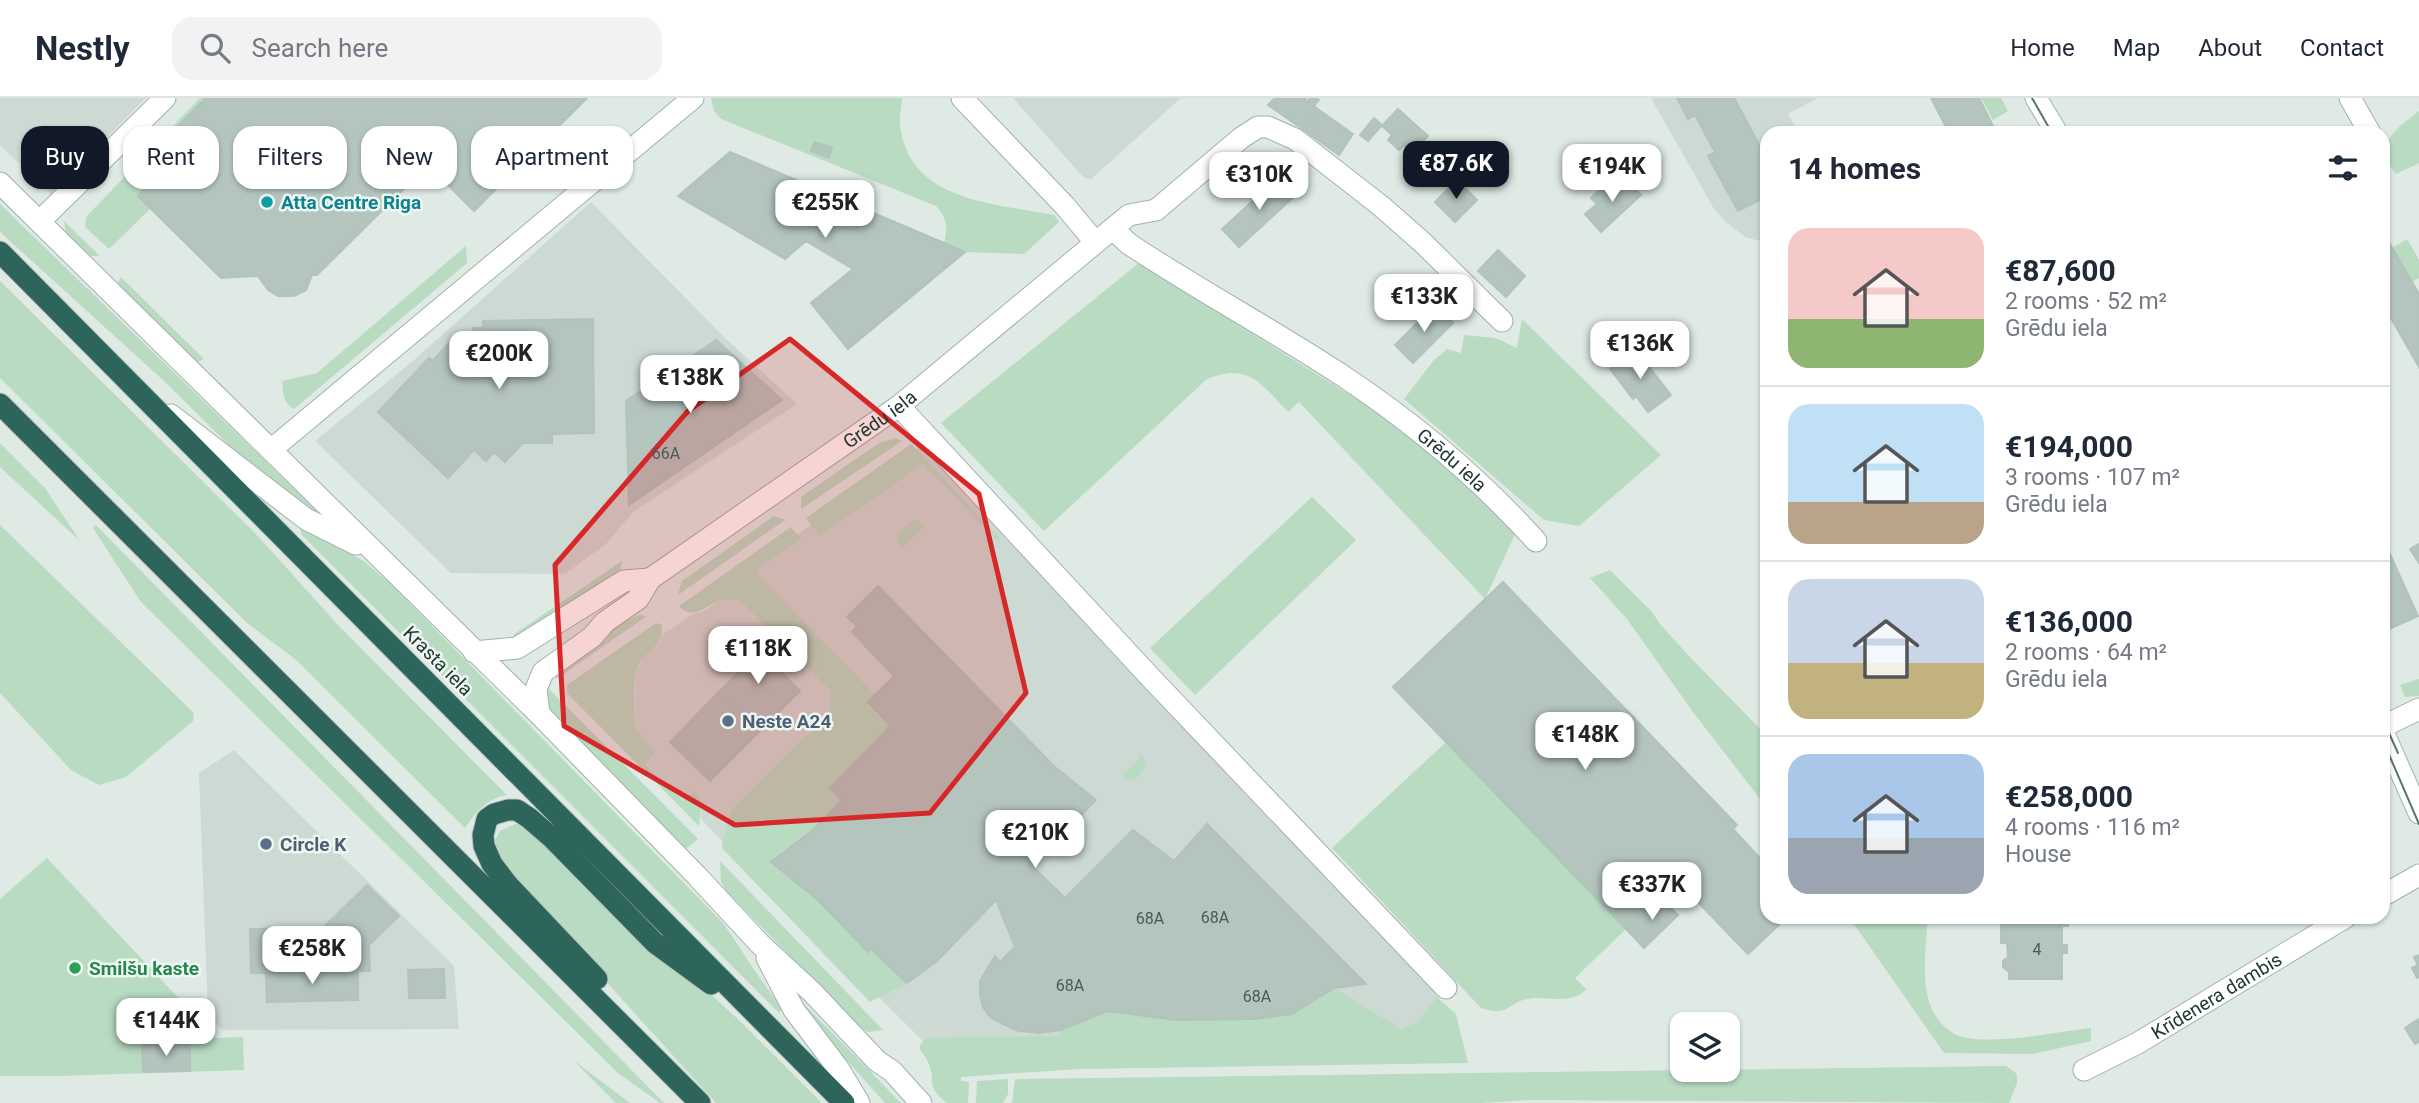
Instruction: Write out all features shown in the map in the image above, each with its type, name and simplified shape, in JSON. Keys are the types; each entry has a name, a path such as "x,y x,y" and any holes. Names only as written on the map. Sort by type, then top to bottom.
{"highway":[{"name":"Krasta iela","path":"0,252 844,1103"},
{"path":"0,404 700,1103"},
{"path":"647,1049 605,988 492,864 482,835 487,819 494,814 517,810 529,818 655,943 709,984 751,1010"}],"street":[{"path":"40,221 165,98"},
{"path":"272,449 692,98"},
{"path":"962,98 1065,206 1095,242"},
{"path":"2036,98 2053,126"},
{"path":"2350,98 2366,126"},
{"name":"Grēdu iela","path":"538,714 536,689 543,673 592,636 604,622 638,599 650,579 899,406 1129,215 1156,210 1241,138 1258,127 1268,127 1295,139 1381,206 1502,321"},
{"path":"0,183 538,714 760,944 812,992 877,1061 892,1071 921,1103"},
{"name":"Grēdu iela","path":"1113,229 1129,244 1346,379 1416,429 1509,511 1536,541"},
{"path":"138,390 306,519 371,551"},
{"path":"899,406 1150,678 1446,988"},
{"name":"Grēdu iela","path":"474,652 517,648 624,581 650,579"},
{"path":"2390,723 2419,709"},
{"path":"2390,748 2419,813"},
{"path":"2390,892 2419,875"},
{"name":"Krīdenera dambis","path":"2084,1070 2138,1043 2334,924"},
{"path":"760,944 794,1010 838,1068 859,1103"}],"highlighted area":[{"path":"790,339 979,494 1026,693 930,813 735,825 564,726 555,565 688,411"}],"shaded area":[{"path":"0,98 146,98 109,135 109,126 21,126 21,165 0,145"},
{"path":"1013,98 1181,98 1091,179 1084,178"},
{"path":"1651,98 1818,98 1788,114 1795,126 1760,126 1760,241 1745,237 1714,209"},
{"path":"591,202 722,335 797,404 633,512 606,544 565,574 451,573 315,441 414,360"},
{"path":"920,446 1439,992 1430,1041 928,1046 733,852 859,693 744,573"},
{"name":"Neste A24","path":"729,599 740,601 830,691 831,702 829,713 731,810 722,841 701,819 702,803 694,792 683,803 645,763 635,729 636,671 644,657 659,643 662,635 695,613"},
{"name":"Circle K","path":"234,750 454,966 459,1029 222,1030 208,1015 199,773"}],"green space":[{"path":"200,98 206,98 178,126 173,126"},
{"path":"711,98 902,98 900,125 907,150 919,170 937,184 958,194 981,202 1054,215 1059,222 1024,254 965,252 944,243 946,223 936,206 721,119 714,111"},
{"path":"1981,98 2001,98 2008,111 1993,120"},
{"path":"2419,111 2419,163 2396,174 2390,166 2390,137"},
{"path":"123,178 123,189 145,189 138,196 150,209 109,249 85,227 86,217"},
{"path":"0,204 320,514 254,470 164,381 0,232"},
{"path":"64,221 100,256 91,256 66,235"},
{"path":"2407,239 2419,260 2419,278 2412,282 2392,248"},
{"path":"466,246 467,263 294,409 288,404 283,394 282,381 317,373"},
{"path":"1139,263 1403,428 1516,532 1485,599 1299,402 1288,412 1253,379 1234,373 1207,379 1044,531 941,423"},
{"path":"121,277 204,359 196,363 121,288 118,282"},
{"path":"0,281 256,534 338,625 507,795 493,799 465,828 295,659 247,623 0,378"},
{"path":"1522,319 1661,455 1579,526 1544,520 1404,399 1434,360 1447,349 1461,353 1464,335 1495,338 1517,348"},
{"path":"896,438 902,441 801,509 801,497 879,443"},
{"path":"0,443 45,488 80,541 0,467"},
{"path":"911,444 999,537 1000,544 923,464 820,536 806,518"},
{"path":"1312,497 1356,540 1195,695 1150,648"},
{"path":"774,516 785,520 678,595 682,581"},
{"path":"913,520 925,526 901,548 897,542 899,533"},
{"path":"0,525 194,713 193,721 126,777 99,785 71,770 0,693"},
{"path":"96,525 664,1103 660,1103 618,1073 141,602 93,528"},
{"path":"306,527 365,562 392,585 723,923 783,1008 779,1013 301,534 301,528"},
{"path":"791,527 801,539 755,571 875,695 868,702 891,726 830,788 842,800 818,900 868,952 871,949 907,983 870,1002 722,848 731,810 829,713 830,691 740,601 722,600 693,612 679,606"},
{"path":"622,561 620,572 518,641 513,635"},
{"path":"1610,570 1760,729 1760,799 1693,712 1627,619 1590,578"},
{"path":"639,615 647,616 558,678 552,676 592,642"},
{"path":"656,623 662,625 662,634 656,645 642,659 636,672 635,728 655,753 645,764 683,802 695,791 702,803 699,826 567,693 567,685"},
{"path":"2419,679 2419,696 2405,697 2400,685"},
{"path":"548,688 698,839 687,848 681,846 551,714 546,702"},
{"path":"1446,742 1626,929 1575,978 1586,989 1580,994 1566,999 1527,999 1497,1011 1481,1008 1332,848"},
{"path":"1142,755 1144,769 1133,780 1126,780 1121,776"},
{"path":"515,824 525,824 532,828 743,1024 822,1103 716,1103 504,869 494,842 500,831"},
{"name":"Smilšu kaste","path":"47,858 216,1038 243,1037 244,1070 0,1076 0,899"},
{"path":"720,861 883,1030 868,1032 861,1028 727,892 721,882"},
{"path":"1854,924 1928,924 1925,968 1928,998 1940,1022 1956,1035 1992,1040 2091,1028 2091,1041 2033,1054 1944,1053"},
{"path":"1334,988 1401,1029 1418,1022 1437,997 1456,1014 1468,1063 1078,1069 961,1077 961,1081 969,1082 968,1103 947,1103 933,1087 930,1068 920,1050 923,1041 928,1038 1060,1036 1061,1030 1107,1011 1176,1020 1256,1019 1292,1014"},
{"path":"799,999 901,1103 885,1103 832,1044"},
{"path":"573,1060 630,1103 616,1103"},
{"path":"2006,1066 2017,1074 2017,1083 2009,1103 1528,1100 1481,1103 1012,1103 1015,1079 1670,1070 1670,1082 1740,1082 1740,1069"},
{"path":"1008,1079 1008,1094 1003,1103 976,1103 977,1081"}],"building":[{"name":"Atta Centre Riga","path":"206,98 587,98 559,126 471,126 471,189 496,189 474,211 452,189 457,189 457,126 361,126 361,189 404,189 317,275 312,275 306,290 294,296 278,296 268,290 258,276 221,278 138,196 145,189 219,189 219,126 178,126"},
{"path":"1275,98 1306,98 1307,102 1310,98 1316,98 1319,100 1314,106 1319,110 1304,130 1268,105"},
{"path":"1677,98 1734,98 1760,146 1760,200 1738,211 1708,156 1715,152 1695,115 1688,119"},
{"path":"1931,98 1979,98 1993,126 1945,126"},
{"path":"1398,109 1428,136 1413,153 1404,145 1399,150 1388,140 1392,135 1382,126"},
{"path":"1319,110 1353,134 1339,155 1304,130"},
{"path":"1374,118 1382,125 1368,141 1360,135"},
{"path":"815,142 832,148 829,158 811,151"},
{"path":"730,152 965,252 848,349 811,303 853,269 806,241 785,259 678,196"},
{"path":"1280,176 1297,194 1239,247 1222,229"},
{"path":"1625,178 1641,195 1601,232 1585,214 1597,204 1591,198 1603,186 1609,192"},
{"path":"1457,180 1477,200 1455,222 1435,202"},
{"path":"2390,244 2419,294 2419,367 2390,316"},
{"path":"1498,250 1525,276 1506,297 1478,271"},
{"path":"1435,305 1453,323 1413,363 1395,345"},
{"path":"593,319 594,433 552,434 552,443 523,443 505,462 494,452 486,461 474,450 448,478 378,412 429,358 432,361 455,337 473,337 473,328 483,328 483,321"},
{"path":"716,340 782,400 629,505 626,401"},
{"path":"1635,349 1671,395 1648,412 1636,396 1633,399 1610,369"},
{"path":"2419,544 2419,563 2410,549"},
{"path":"2390,554 2418,616 2390,629"},
{"path":"1503,582 1737,825 1733,829 1760,858 1760,924 1780,924 1748,954 1693,897 1683,906 1668,890 1626,929 1393,687"},
{"path":"878,586 1055,767 1096,800 1031,865 1065,898 1133,830 1174,861 1207,824 1366,984 1334,988 1292,1014 1256,1019 1176,1020 1107,1011 1061,1030 1039,1033 1019,1031 1005,1025 990,1017 983,1007 980,981 995,956 1000,962 1015,947 996,900 937,961 907,983 871,949 868,952 818,900 771,862 814,829 842,800 830,788 891,726 868,702 894,676 852,632 857,626 847,617"},
{"path":"743,634 800,691 759,732 719,692 746,665 730,648"},
{"path":"719,692 759,732 710,781 670,742"},
{"path":"367,885 399,916 369,945 370,971 251,973 250,929 323,928"},
{"path":"1660,897 1678,915 1644,948 1626,929"},
{"path":"2001,924 2068,924 2062,926 2062,945 2067,945 2067,953 2062,953 2062,979 2009,979 2009,972 2003,967 2003,961 2008,957 2007,943 2001,943"},
{"path":"2419,955 2417,978 2412,968 2418,965 2414,957"},
{"path":"444,969 445,998 409,998 408,970"},
{"path":"358,971 358,1000 267,1002 266,973"},
{"path":"2419,1019 2419,1042 2415,1044 2405,1028"},
{"path":"190,1044 190,1071 143,1072 142,1045"}],"tram line":[{"path":"2032,98 2048,126"},
{"path":"2390,735 2398,753"},
{"path":"2390,757 2419,824"}],"place":[{"name":"Atta Centre Riga","path":"267,202"},
{"name":"Neste A24","path":"728,721"},
{"name":"Circle K","path":"266,844"},
{"name":"Smilšu kaste","path":"75,968"}]}
